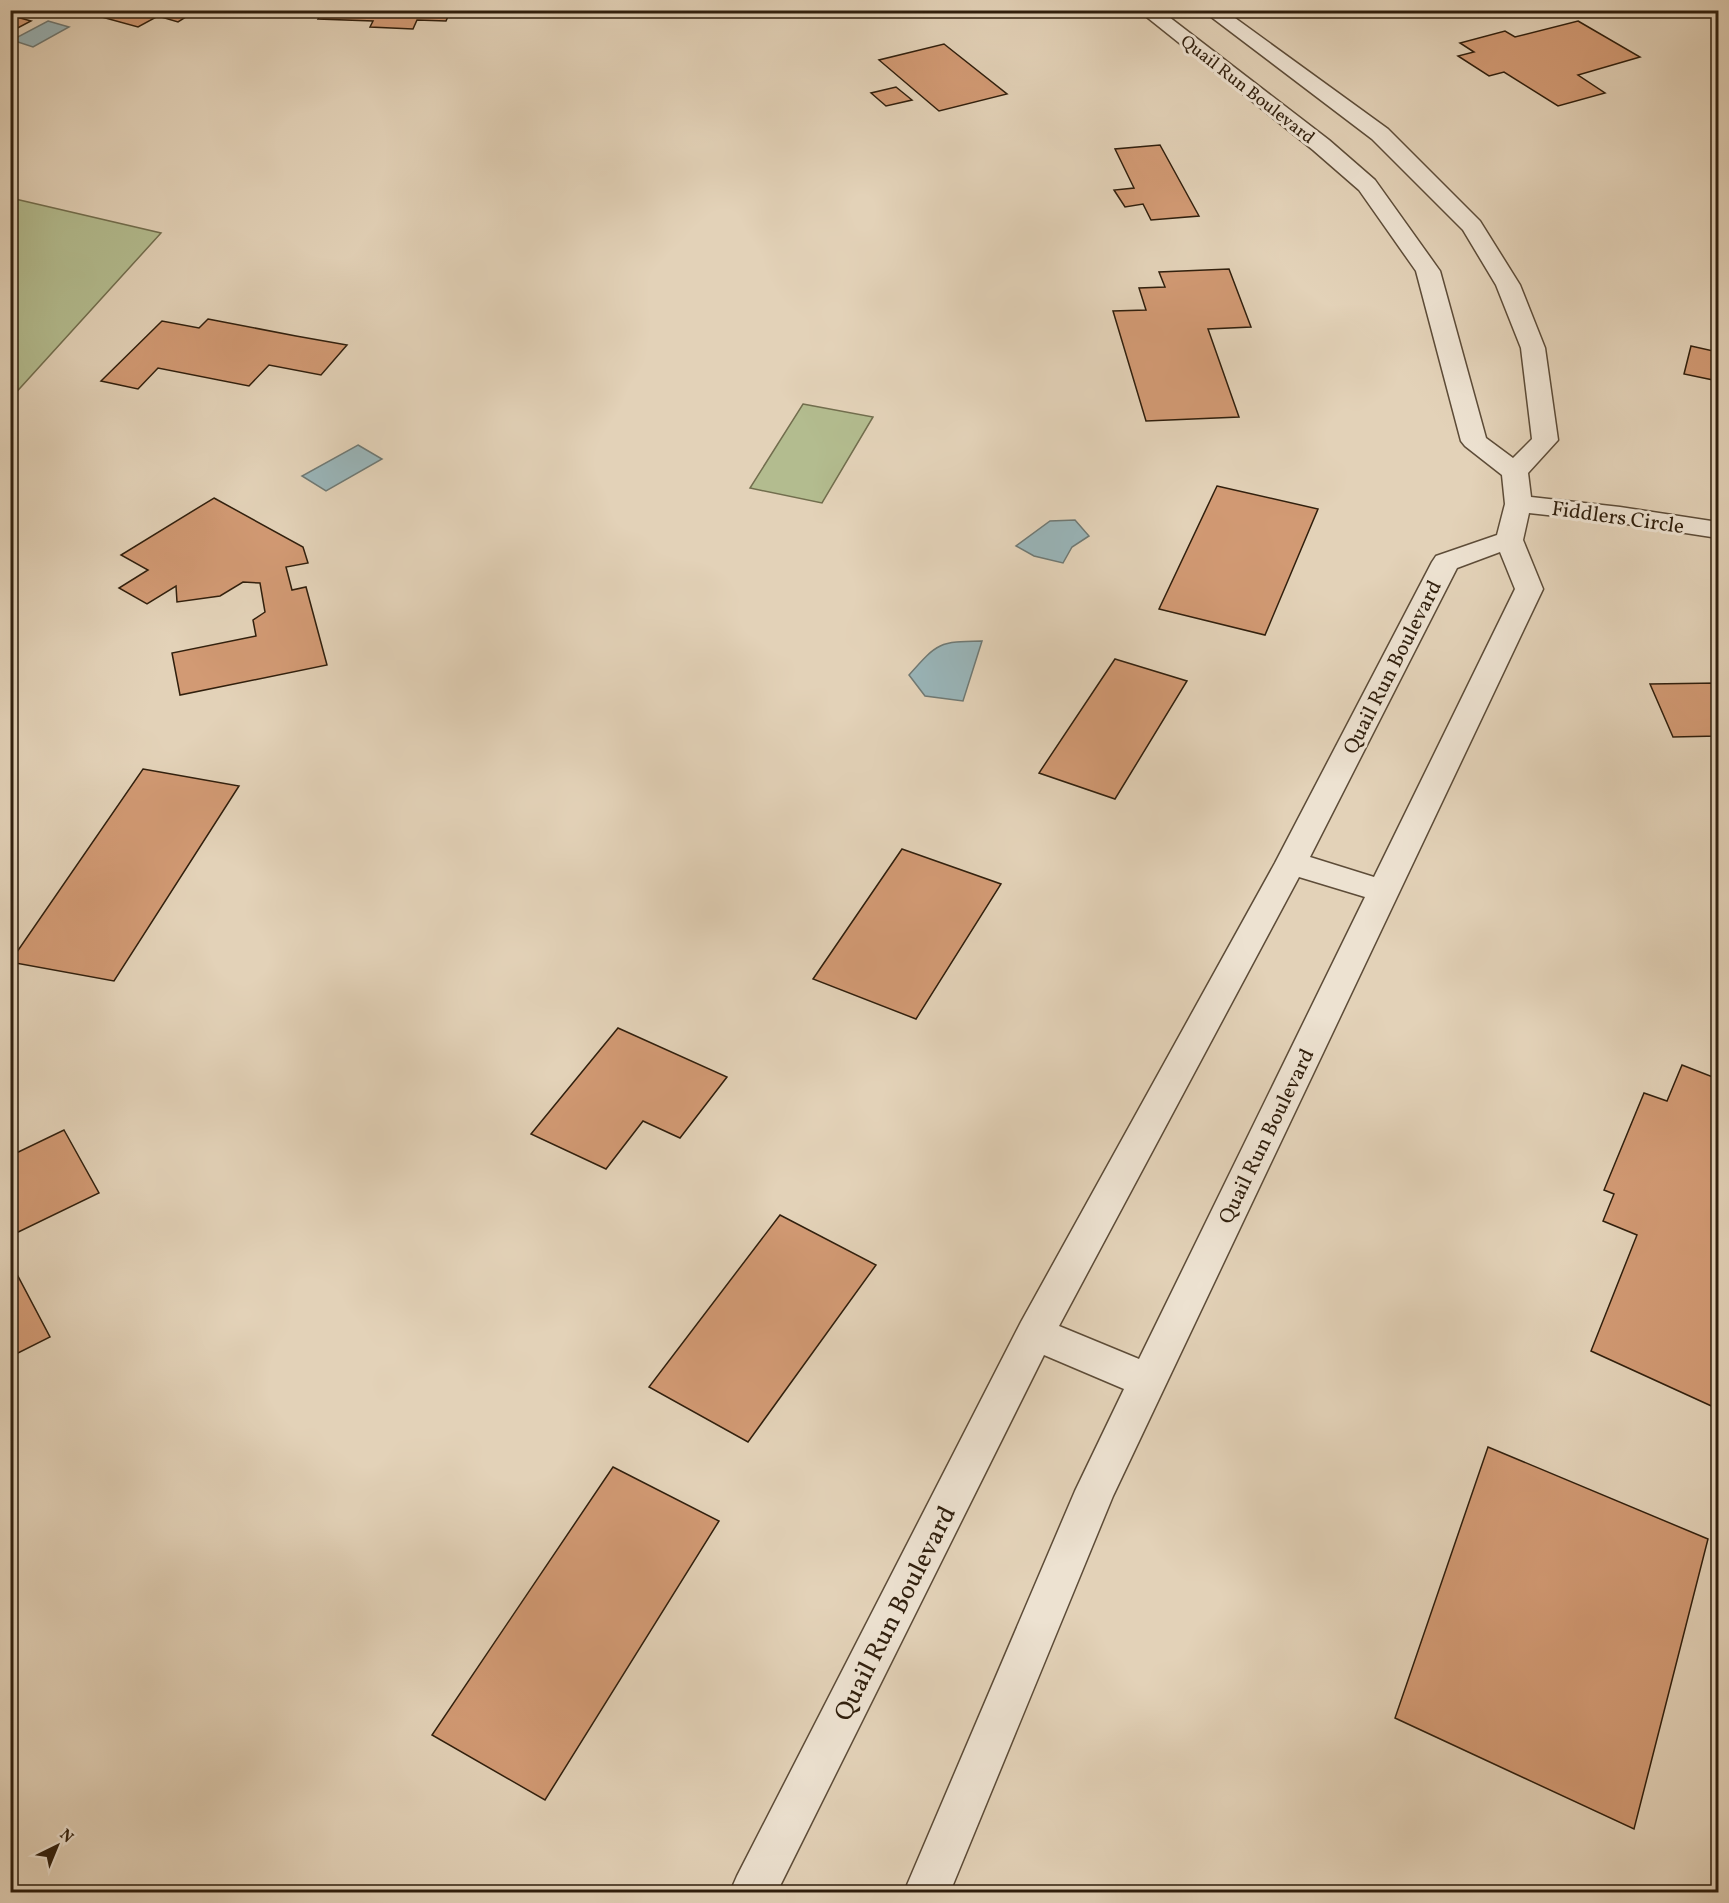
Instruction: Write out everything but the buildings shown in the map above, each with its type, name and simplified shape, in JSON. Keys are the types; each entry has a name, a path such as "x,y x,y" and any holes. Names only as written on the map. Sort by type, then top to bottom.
{"street":[{"name":"Quail Run Boulevard","path":"1147,10 1321,145 1367,185 1428,271 1474,441 1515,472 1545,440 1533,348 1508,285 1472,226 1380,134 1211,10"},
{"name":"Quail Run Boulevard","path":"1321,145 1380,134"},
{"path":"1509,540 1518,504 1515,472"},
{"name":"Fiddlers Circle","path":"1518,504 1620,515 1719,530"},
{"name":"Quail Run Boulevard","path":"753,1893 1035,1334 1291,863 1446,562 1509,540 1529,589 1095,1491 927,1893"},
{"path":"1291,863 1383,891"},
{"path":"1035,1334 1149,1381"}],"green space":[{"path":"10,198 161,233 11,398"},
{"path":"803,404 873,417 822,503 750,488"}],"water":[{"path":"48,21 69,27 33,47 12,40"},
{"path":"358,445 382,459 326,491 302,476"},
{"path":"1075,520 1089,536 1072,547 1063,563 1034,556 1016,546 1050,521"},
{"path":"982,641 963,701 925,696 909,675 940,646 948,643"}]}
